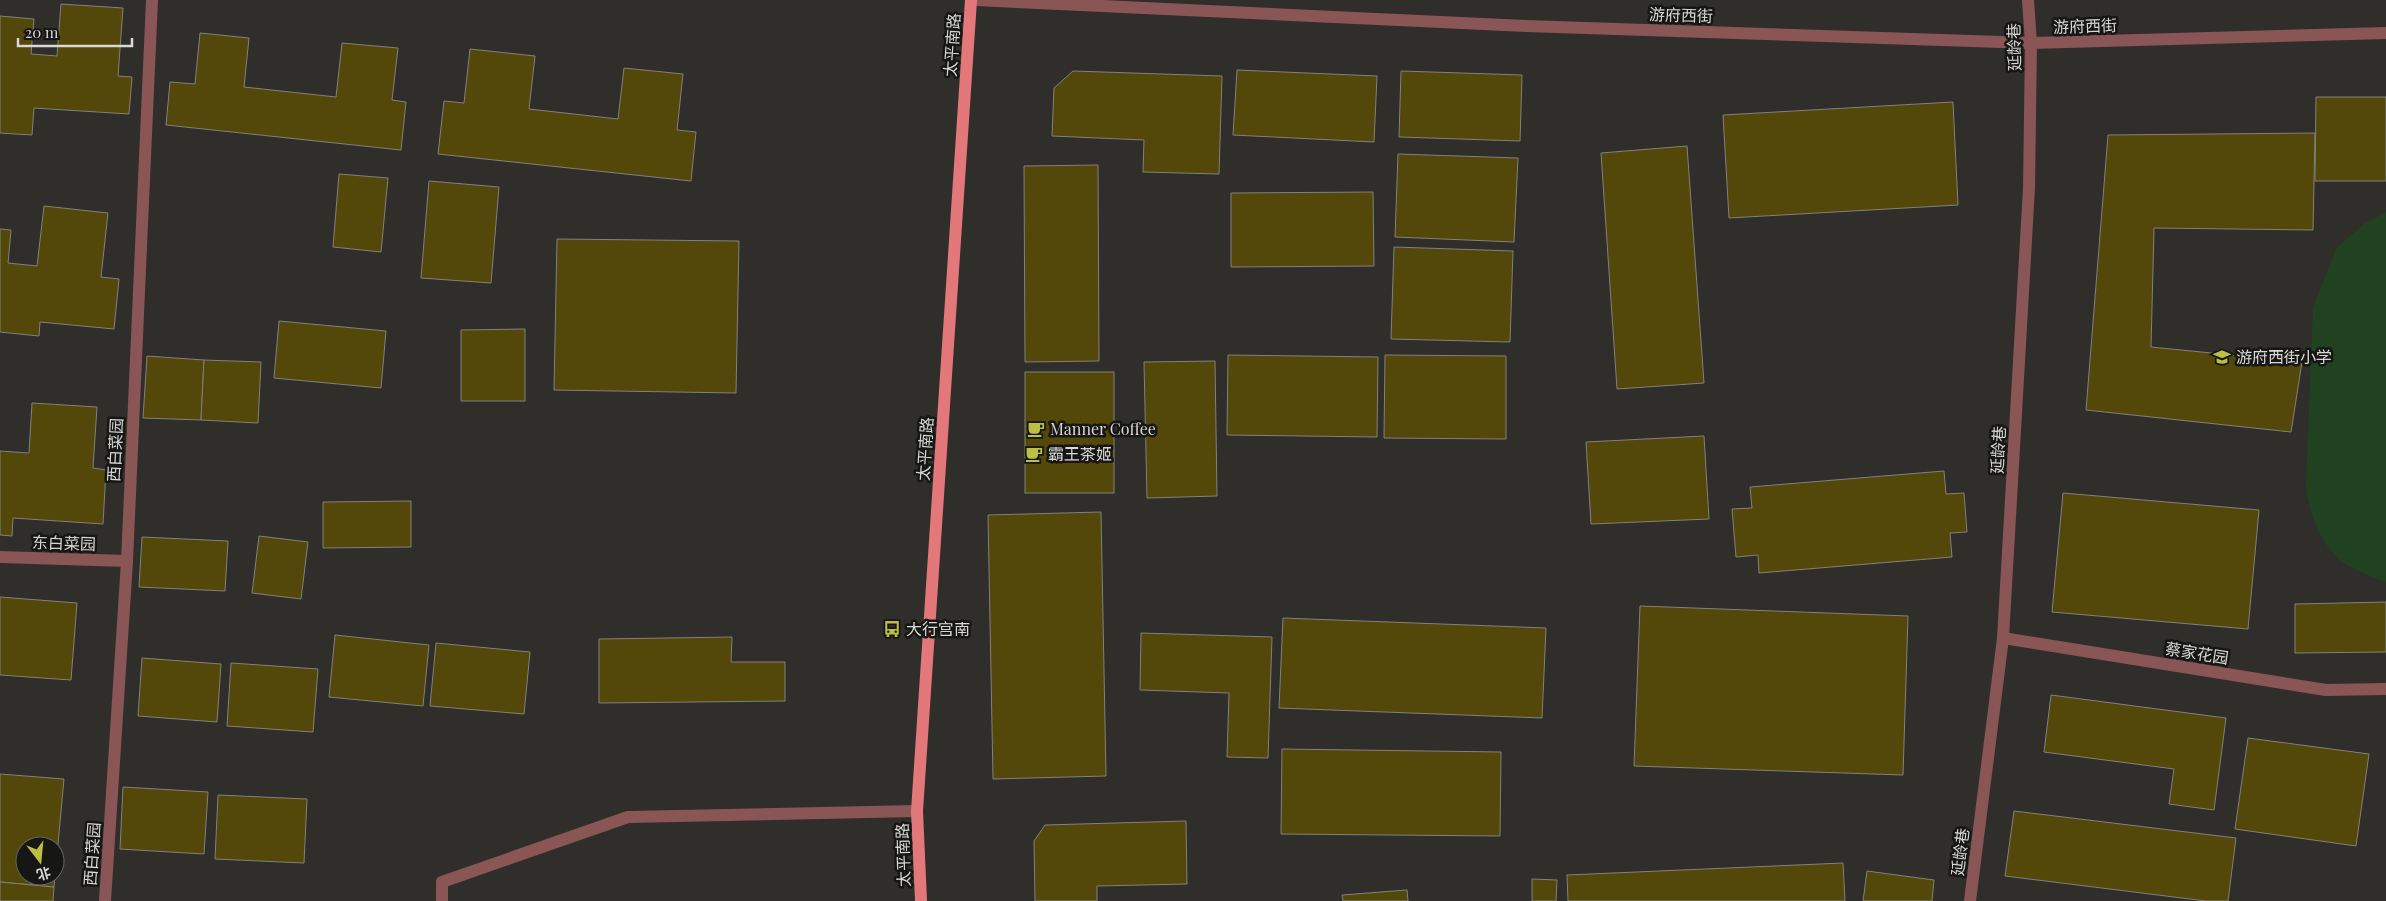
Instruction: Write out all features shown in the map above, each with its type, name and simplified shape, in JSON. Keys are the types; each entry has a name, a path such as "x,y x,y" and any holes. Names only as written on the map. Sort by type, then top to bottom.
{"main road":[{"name":"太平南路","path":"921,901 917,811 971,0"}],"street":[{"name":"西白菜园","path":"105,901 127,561 152,0"},
{"name":"游府西街","path":"976,0 1526,26 2031,43 2386,34"},
{"name":"延龄巷","path":"1970,901 2003,638 2029,188 2031,43 2028,0"},
{"name":"东白菜园","path":"0,557 127,561"},
{"name":"蔡家花园","path":"2003,638 2326,690 2386,689"},
{"path":"442,901 442,882 628,817 917,811"}],"green space":[{"path":"2386,212 2386,582 2347,565 2330,550 2323,540 2313,517 2306,483 2313,308 2336,248 2364,224"}],"building":[{"path":"61,4 123,8 118,76 132,77 129,114 34,108 32,135 0,133 0,16 34,19 31,54 57,56"},
{"path":"200,33 249,38 244,87 336,97 342,43 398,48 392,100 406,102 401,150 166,125 170,82 195,84"},
{"path":"470,49 535,56 529,109 618,119 624,68 683,74 677,130 696,132 691,181 438,154 444,101 464,103"},
{"path":"1237,70 1377,76 1374,142 1233,135"},
{"path":"1073,71 1222,76 1219,174 1143,172 1144,140 1052,136 1054,88"},
{"path":"1401,71 1522,75 1520,141 1399,137"},
{"path":"2316,97 2386,97 2386,181 2315,181"},
{"path":"1953,102 1958,205 1729,218 1723,115"},
{"path":"2315,133 2313,230 2154,228 2151,347 2302,362 2291,432 2086,410 2108,135"},
{"path":"1687,146 1704,383 1617,389 1601,153"},
{"path":"1398,154 1518,158 1514,242 1395,237"},
{"path":"1098,165 1099,361 1025,362 1024,166"},
{"path":"339,174 388,178 381,252 333,247"},
{"path":"429,181 499,187 491,283 421,278"},
{"path":"1373,192 1374,266 1231,267 1231,193"},
{"path":"44,206 108,213 101,277 119,279 114,329 40,322 39,336 0,332 0,229 11,230 8,263 37,266"},
{"path":"557,239 739,241 736,393 554,390"},
{"path":"1394,247 1513,251 1510,342 1391,339"},
{"path":"279,321 386,331 381,388 274,378"},
{"path":"525,329 525,401 461,401 461,330"},
{"path":"1228,355 1378,357 1377,437 1227,435"},
{"path":"1385,355 1506,356 1506,439 1384,438"},
{"path":"147,356 204,360 201,420 143,418"},
{"path":"204,360 261,362 258,423 201,420"},
{"path":"1215,361 1217,496 1147,498 1144,362"},
{"path":"1025,372 1114,372 1114,493 1025,493"},
{"path":"32,403 97,407 93,468 106,470 103,524 13,518 12,536 0,535 0,451 29,453"},
{"path":"1704,436 1709,519 1591,524 1586,442"},
{"path":"1944,471 1946,494 1964,493 1967,532 1950,533 1952,557 1759,573 1758,555 1736,557 1732,509 1752,508 1750,487"},
{"path":"2063,493 2259,510 2248,629 2052,612"},
{"path":"411,501 411,547 323,548 323,502"},
{"path":"1101,512 1106,776 993,779 988,515"},
{"path":"259,536 308,542 301,599 252,593"},
{"path":"142,537 228,541 225,591 139,587"},
{"path":"0,597 77,603 71,680 0,675"},
{"path":"2386,602 2386,652 2295,653 2295,604"},
{"path":"1640,606 1908,616 1903,775 1634,766"},
{"path":"1283,618 1546,628 1542,718 1279,708"},
{"path":"1141,633 1272,637 1268,758 1227,757 1229,693 1140,690"},
{"path":"335,635 429,645 423,706 329,697"},
{"path":"732,637 731,662 785,662 785,701 599,703 599,639"},
{"path":"436,643 530,652 524,714 430,706"},
{"path":"142,658 221,664 217,722 138,716"},
{"path":"231,663 318,669 313,732 227,726"},
{"path":"2051,695 2226,718 2214,810 2169,804 2174,769 2044,752"},
{"path":"2248,738 2369,754 2356,846 2235,829"},
{"path":"1282,749 1501,752 1500,836 1281,834"},
{"path":"0,774 64,779 59,836 15,836 15,883 0,882"},
{"path":"123,787 208,792 204,854 120,849"},
{"path":"218,795 307,799 304,863 215,859"},
{"path":"2014,811 2236,838 2228,901 2206,901 2005,876"},
{"path":"1186,821 1187,884 1097,886 1097,901 1035,901 1034,841 1045,825"},
{"path":"1843,863 1845,901 1568,901 1567,875"},
{"path":"1867,871 1934,880 1932,901 1863,901"},
{"path":"1532,879 1557,880 1556,901 1532,901"},
{"path":"0,882 15,883 15,886 54,887 53,901 0,901"},
{"path":"1407,890 1408,901 1343,901 1342,895"}],"place":[{"name":"游府西街小学","path":"2222,357"},
{"name":"Manner Coffee","path":"1036,429"},
{"name":"霸王茶姬","path":"1034,454"},
{"name":"大行宫南","path":"892,629"}]}
